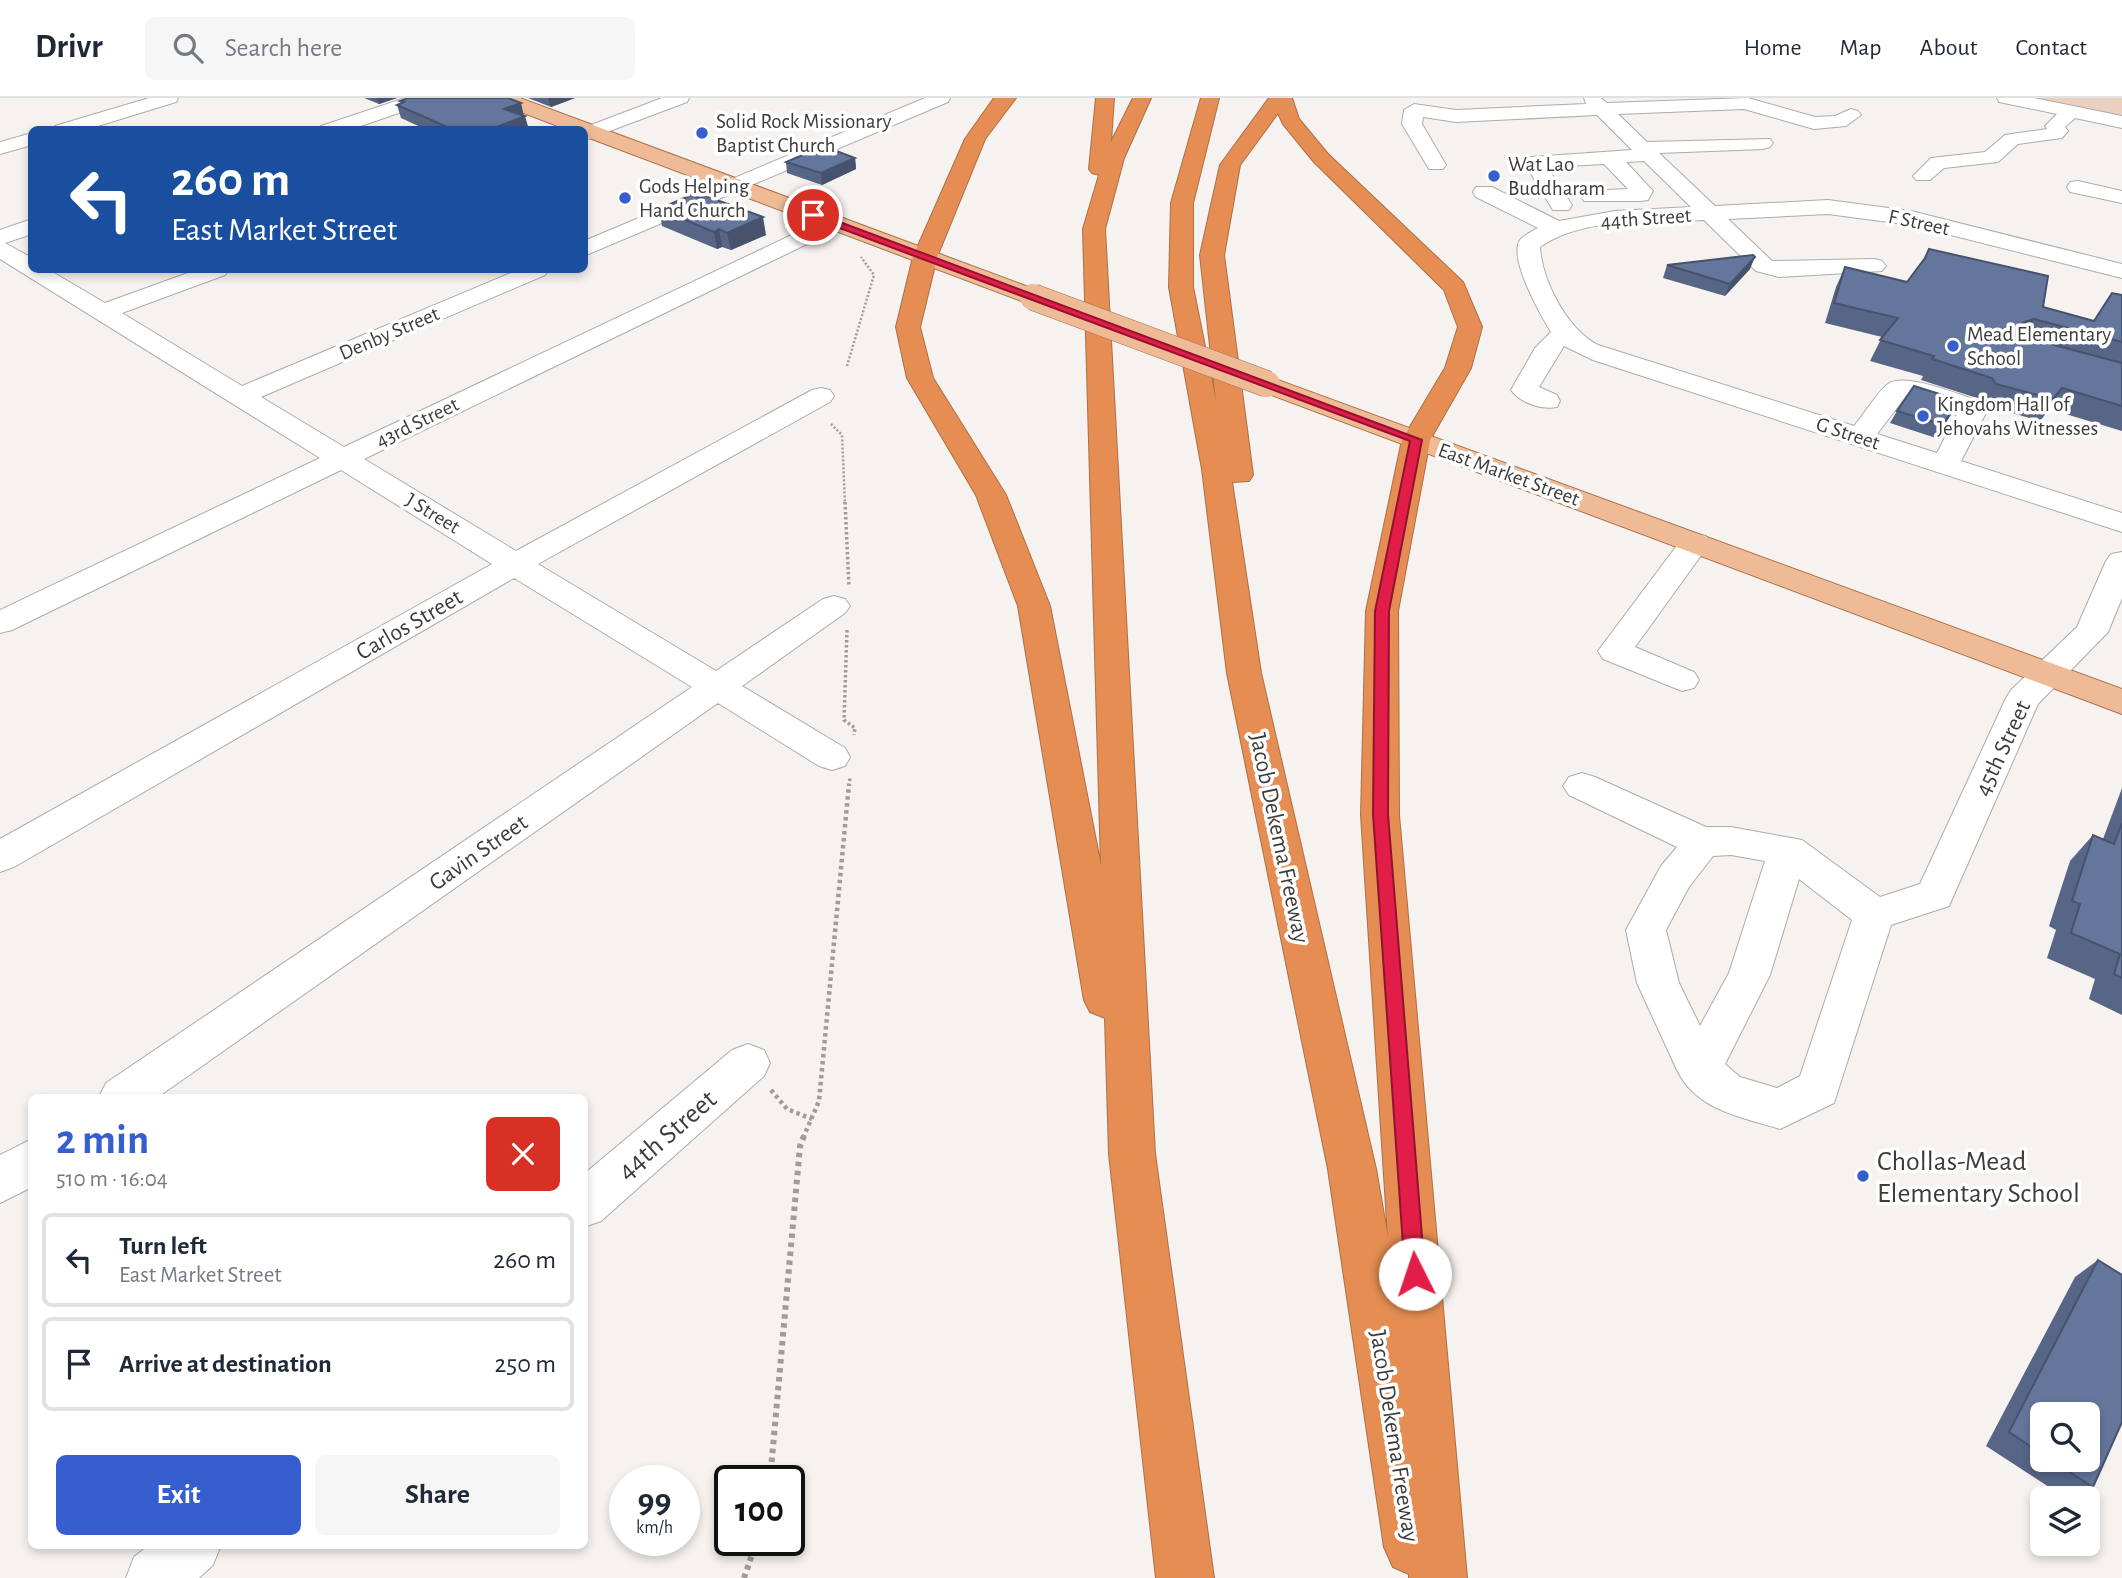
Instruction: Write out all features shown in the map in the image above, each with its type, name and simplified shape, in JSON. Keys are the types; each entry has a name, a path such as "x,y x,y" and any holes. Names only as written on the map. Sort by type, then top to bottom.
{"highway":[{"path":"1007,98 1001,102 975,139 925,257 908,327 920,378 992,495 1034,606 1079,845 1132,1154 1185,1578"},
{"path":"1105,98 1094,229 1132,1154"},
{"path":"1094,229 1114,158 1142,98"},
{"name":"Jacob Dekema Freeway","path":"1210,98 1182,203 1181,287 1216,468 1244,673 1352,1169 1418,1578"},
{"path":"1244,673 1238,454 1212,255 1230,165 1281,98"},
{"path":"1281,98 1290,120 1321,158 1455,287 1469,327 1458,368 1416,440 1382,611 1380,814 1438,1578"}],"main road":[{"name":"East Market Street","path":"502,98 573,126"},
{"name":"East Market Street","path":"588,132 2122,702"}],"street":[{"path":"75,126 169,98"},
{"path":"340,126 424,98"},
{"path":"588,132 680,98"},
{"path":"588,247 941,98"},
{"path":"1458,98 1473,123"},
{"path":"2006,98 2122,122"},
{"path":"2092,98 2122,105"},
{"path":"1436,165 1412,124 1414,110 1473,123 1596,104 1745,103 1814,122 1839,122 1851,115"},
{"name":"44th Street","path":"1596,104 1712,214"},
{"path":"1923,176 1938,162 1991,158 2011,139 2055,134 2059,131 2054,126 2071,112"},
{"path":"0,148 28,140"},
{"path":"1609,157 1642,191 1640,195 1559,201 1535,164 1538,161 1609,157 1645,151 1763,143"},
{"path":"2078,187 2122,197"},
{"path":"1484,192 1557,229"},
{"name":"F Street","path":"1712,214 1828,207 1861,211 1911,218 2122,271"},
{"path":"1712,214 1769,268 1779,270 1874,266"},
{"name":"44th Street","path":"1569,339 1559,330 1529,259 1529,244 1547,232 1615,218 1712,214"},
{"name":"43rd Street","path":"0,623 834,222"},
{"path":"0,238 28,228"},
{"name":"J Street","path":"0,249 28,266"},
{"name":"J Street","path":"39,273 515,564 845,759"},
{"path":"103,312 209,273"},
{"name":"Denby Street","path":"241,396 530,273"},
{"path":"1547,401 1524,390 1549,348 1569,339"},
{"name":"G Street","path":"1569,339 1598,355 1945,464 2122,523"},
{"path":"1860,437 1898,389 1908,388 1969,407 1972,414 1945,464"},
{"name":"Carlos Street","path":"0,857 515,564 826,410"},
{"path":"1682,680 1615,651 1695,543"},
{"name":"45th Street","path":"1874,915 1935,895 2024,698 2091,632 2122,561"},
{"name":"Gavin Street","path":"126,1094 718,686 844,609"},
{"path":"1582,786 1702,842 1731,841 1788,850 1874,915 1818,1088 1780,1109 1726,1093 1699,1070 1658,983 1646,930 1675,877 1702,842"},
{"path":"1699,1070 1749,975 1788,850"},
{"name":"44th Street","path":"588,1202 748,1062"},
{"path":"0,1181 28,1163"},
{"path":"155,1578 188,1549"}],"path":[{"path":"847,366 874,275 860,258 865,255"},
{"path":"771,1465 800,1146 820,1101 845,759 855,728 844,720 842,435 826,410"},
{"path":"748,1062 787,1108 812,1119"},
{"path":"744,1578 752,1556"}],"shaded area":[{"path":"2034,98 2122,98 2122,116"}],"building":[{"path":"408,98 508,98 521,103 504,109 525,116 499,126 445,126 397,105 404,102 400,101"},
{"path":"823,146 855,158 821,173 786,162"},
{"path":"691,195 700,198 706,196 763,217 727,233 719,229 714,232 659,209"},
{"path":"1929,249 2048,276 2043,307 2094,321 2112,293 2122,295 2122,342 2034,319 2024,322 2018,330 2024,337 2122,363 2122,406 2062,388 2053,399 1996,384 1992,378 1932,359 1934,356 1880,340 1898,318 1834,303 1845,267 1907,282"},
{"path":"1753,255 1755,257 1730,284 1667,265"},
{"path":"1914,386 1959,400 1943,425 1897,411"},
{"path":"2122,823 2122,978 2114,974 2120,954 2071,933 2080,904 2072,901 2093,835 2114,844"},
{"path":"2098,1260 2122,1275 2122,1422 2100,1471 2100,1402 2030,1402 2030,1446 2009,1432"},
{"path":"2070,1472 2100,1472 2091,1486"}],"place":[{"name":"Solid Rock Missionary Baptist Church","path":"702,133"},
{"name":"Wat Lao Buddharam","path":"1494,176"},
{"name":"Gods Helping Hand Church","path":"625,198"},
{"name":"Mead Elementary School","path":"1953,346"},
{"name":"Kingdom Hall of Jehovahs Witnesses","path":"1923,416"},
{"name":"Chollas-Mead Elementary School","path":"1863,1176"}],"route":[{"path":"813,215 1416,440 1382,611 1380,814 1415,1274"}]}
